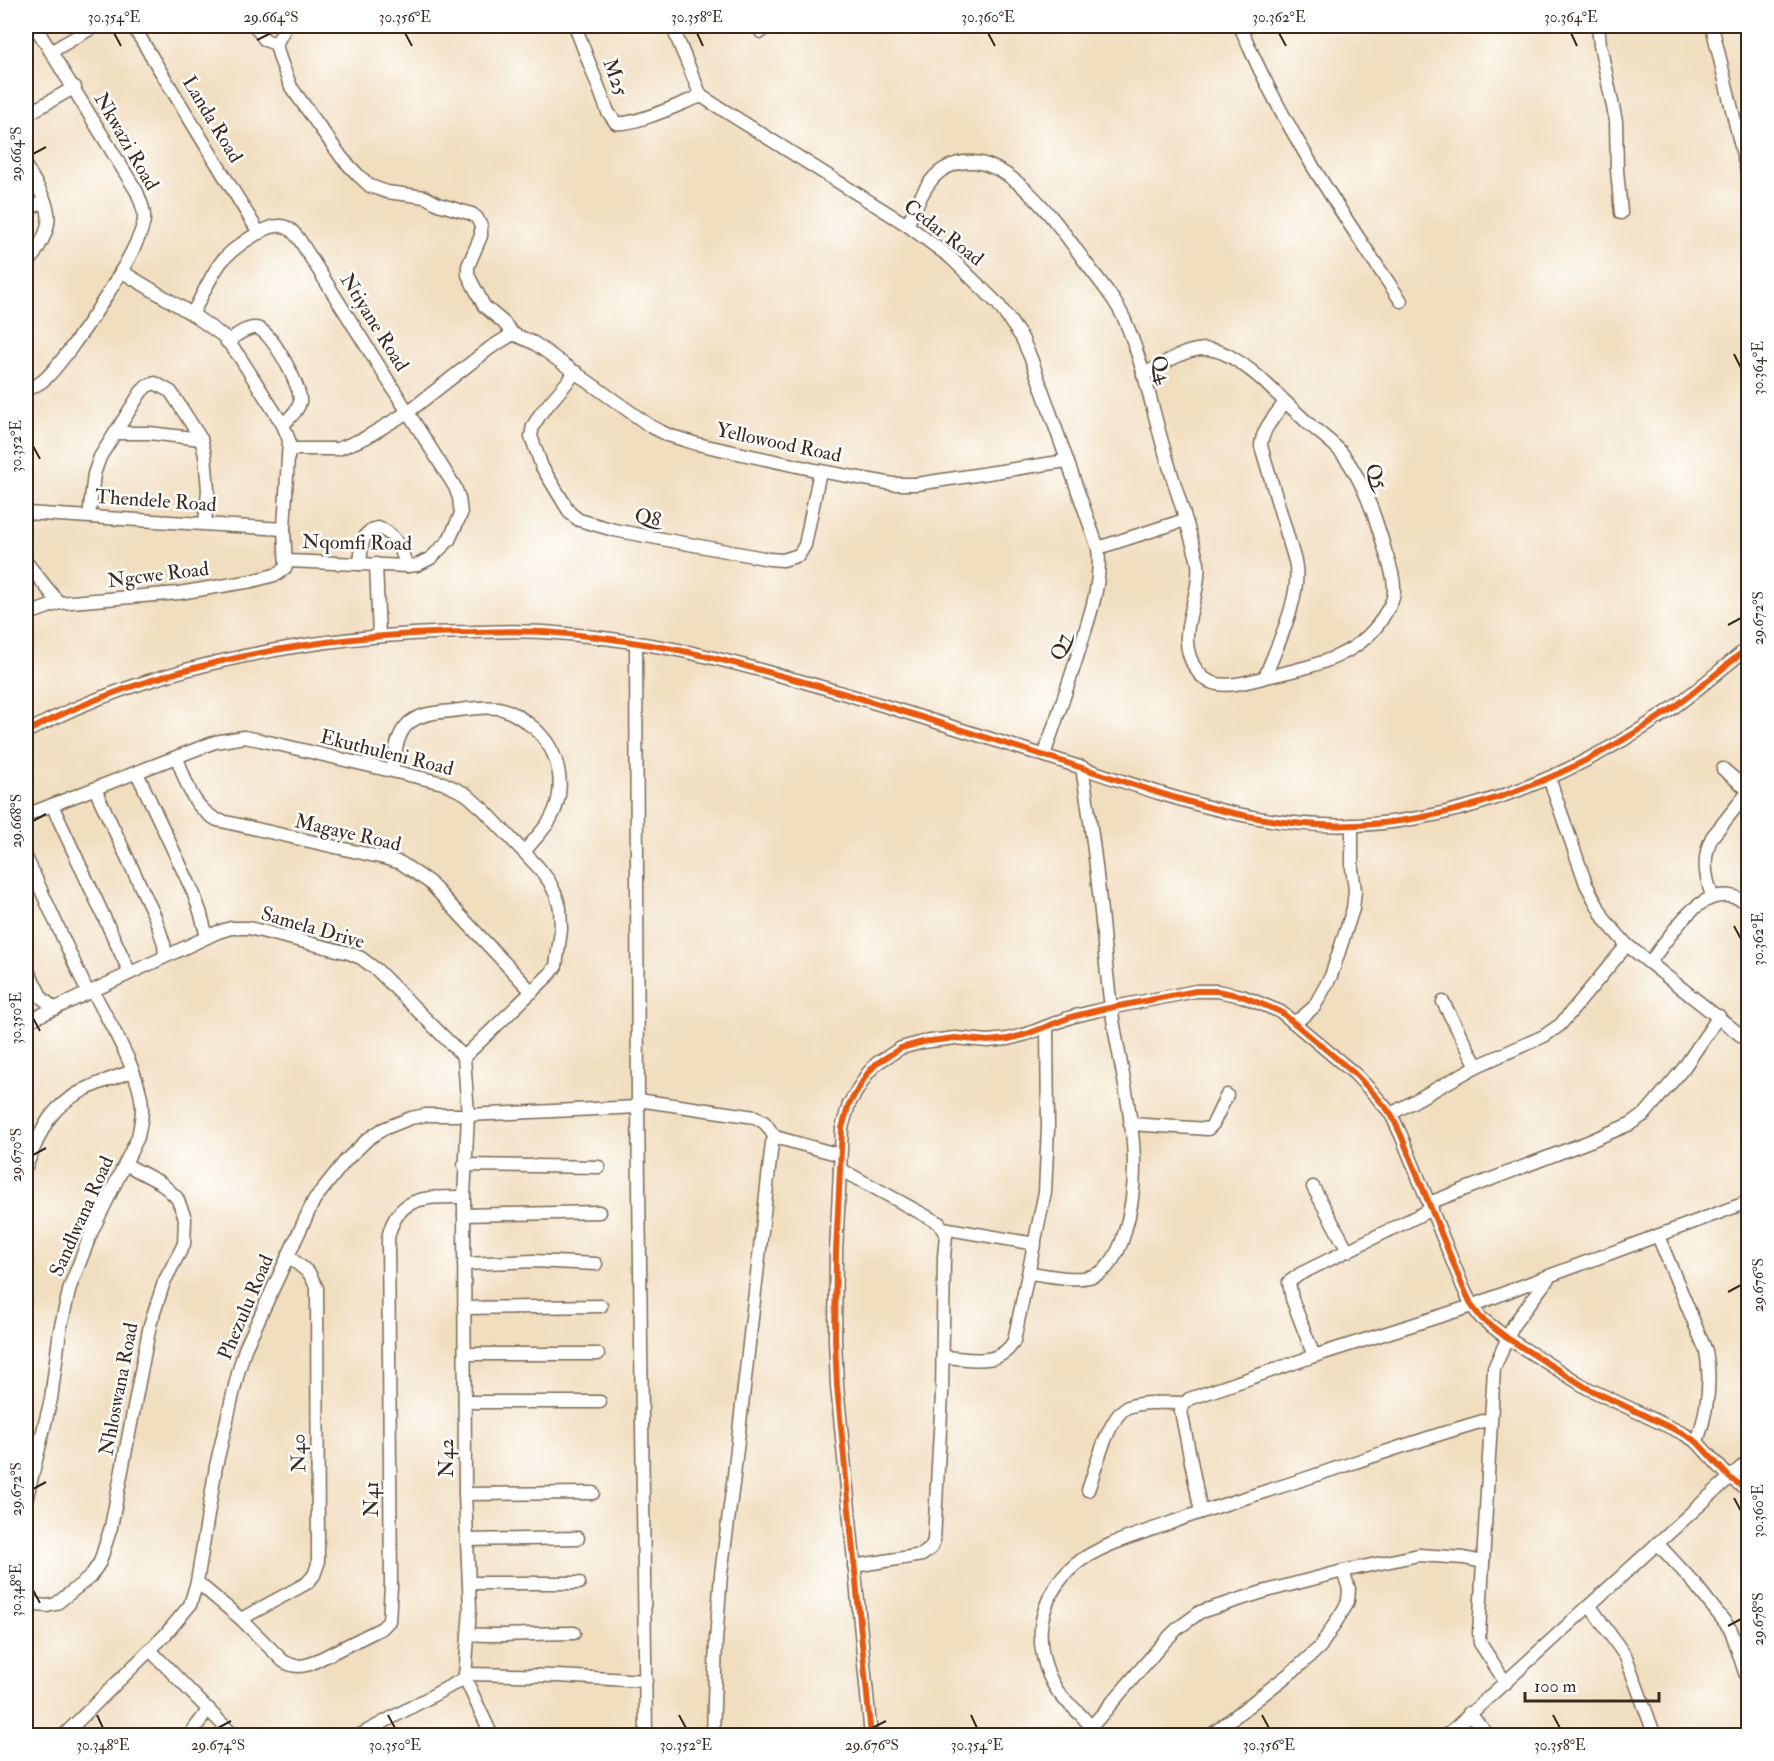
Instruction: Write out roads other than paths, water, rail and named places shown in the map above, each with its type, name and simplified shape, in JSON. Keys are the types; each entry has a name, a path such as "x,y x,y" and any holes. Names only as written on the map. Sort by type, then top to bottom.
{"street":[{"name":"Nkwazi Road","path":"26,390 44,381 84,330 121,271 142,231 145,218 137,192 75,87 35,26"},
{"path":"52,51 95,26"},
{"name":"Landa Road","path":"133,26 259,233"},
{"path":"255,26 265,40 276,44 286,26"},
{"name":"M25","path":"575,26 608,112 616,123 637,120 701,96"},
{"path":"672,26 701,96"},
{"path":"1240,26 1252,53 1316,171 1401,301"},
{"path":"1598,26 1616,121 1621,213"},
{"path":"1712,26 1749,176"},
{"name":"Yellowood Road","path":"276,44 291,87 342,158 370,186 387,192 425,197 438,204 472,214 477,218 481,226 481,236 468,266 468,274 484,306 513,334 534,343 650,426 668,435 697,444 820,471 893,484 917,484 1066,461"},
{"path":"26,115 75,87"},
{"name":"Cedar Road","path":"701,96 907,225 951,258 998,304 1022,338 1032,361 1098,548"},
{"name":"Q4","path":"907,225 931,181 943,169 965,161 988,165 1005,174 1030,193 1049,214 1119,309 1130,334 1194,547 1199,572 1199,580 1188,617 1188,653 1192,663 1204,679 1220,685 1265,677"},
{"path":"26,167 45,202 50,219 48,228 26,268"},
{"path":"26,212 45,202"},
{"name":"Ntiyane Road","path":"192,314 222,261 232,252 259,233 277,226 289,228 294,233 455,487 461,507 458,522 448,540 431,558"},
{"name":"Nqomfi Road","path":"121,271 213,328 239,356 283,425 289,440 284,529 287,561 407,566 431,558"},
{"path":"227,342 255,327 262,329 269,336 293,376 299,393 298,406 283,425"},
{"path":"289,449 338,449 365,438 408,412 490,348 513,334"},
{"name":"Q5","path":"1143,375 1187,352 1211,349 1221,351 1247,367 1340,452 1356,475 1379,530 1392,576 1394,593 1383,620 1343,655 1314,666 1265,677"},
{"name":"Q8","path":"576,372 541,413 533,426 531,436 542,467 556,492 570,513 579,520 614,530 783,560 799,555 805,544 820,471"},
{"path":"89,516 94,474 100,457 141,392 147,386 155,383 171,392 201,439 208,490 205,523"},
{"path":"1265,677 1285,623 1297,580 1295,561 1261,446 1261,439 1268,425 1285,402"},
{"path":"115,433 149,433 201,439"},
{"name":"Thendele Road","path":"26,513 284,529"},
{"path":"1098,548 1185,520"},
{"path":"360,564 364,535 378,528 385,529 396,542 407,566"},
{"name":"Q7","path":"1044,755 1095,600 1100,563 1098,548"},
{"name":"Ngcwe Road","path":"26,615 59,603 179,593 252,581 278,574 286,567 287,561"},
{"path":"26,562 59,603"},
{"path":"376,564 379,636"},
{"path":"26,732 96,701 171,675 275,650 379,636 452,632 555,633 675,649 762,670 1044,755 1183,801 1233,814 1308,825 1352,825 1424,816 1477,804 1519,791 1549,778 1611,747 1642,728 1674,707 1749,648"},
{"path":"636,643 638,1104 646,1736"},
{"path":"392,770 399,738 405,727 422,716 441,711 500,708 511,712 527,722 551,747 559,773 559,792 550,819 524,852"},
{"name":"Ekuthuleni Road","path":"27,810 52,805 215,742 244,737 443,783 466,794 484,810 549,880 560,908 561,930 556,966 464,1057"},
{"name":"Magaye Road","path":"177,758 195,803 207,815 217,820 384,858 415,870 447,900 532,992"},
{"path":"1029,1272 1083,1279 1098,1275 1108,1266 1122,1242 1133,1197 1134,1147 1125,1081 1111,1007 1098,883 1082,767"},
{"path":"1712,896 1706,878 1704,860 1708,845 1749,791 1723,769"},
{"path":"137,773 193,892 207,937"},
{"path":"1549,778 1586,884 1605,921 1627,945 1749,1041"},
{"path":"95,789 155,917 164,944 165,956"},
{"path":"52,805 130,973"},
{"path":"1293,1022 1302,1018 1314,1007 1331,976 1353,909 1355,890 1352,868 1352,825"},
{"name":"Sandlwana Road","path":"26,857 91,992 133,1071 141,1095 142,1114 138,1137 92,1231 70,1287 60,1330 51,1399 26,1501"},
{"path":"1650,962 1691,910 1712,896 1733,895 1749,903"},
{"name":"Samela Drive","path":"26,1022 207,937 231,928 249,928 361,958 377,970 464,1057"},
{"path":"1391,1113 1477,1066 1544,1036 1560,1025 1627,945"},
{"path":"26,967 36,990 55,1009"},
{"path":"871,1736 837,1386 835,1339 842,1128 849,1104 867,1074 888,1056 902,1048 923,1042 955,1038 988,1041 1008,1039 1047,1028 1071,1017 1197,991 1217,991 1242,996 1281,1012 1354,1074 1391,1113 1472,1306 1481,1318 1507,1338 1587,1388 1697,1442 1730,1478 1749,1490"},
{"path":"1443,1002 1477,1066"},
{"path":"1314,1356 1292,1299 1289,1282 1300,1274 1348,1251 1430,1206 1630,1124 1645,1114 1683,1069 1719,1016"},
{"path":"942,1357 993,1359 1009,1350 1014,1341 1045,1192 1048,1128 1047,1028"},
{"path":"464,1057 468,1115"},
{"path":"26,1167 52,1114 82,1090 133,1071"},
{"path":"1130,1124 1208,1129 1213,1124 1227,1095"},
{"name":"Phezulu Road","path":"63,1736 179,1621 190,1605 197,1582 216,1466 238,1372 254,1327 309,1210 320,1192 346,1160 368,1139 392,1125 426,1115 468,1115 638,1104 755,1118 765,1123 775,1137"},
{"name":"N42","path":"465,1676 469,1582 465,1494 464,1165 468,1115"},
{"path":"713,1736 721,1574 772,1143 775,1137 840,1155"},
{"name":"Nhloswana Road","path":"26,1598 37,1605 56,1604 90,1577 100,1562 111,1527 150,1325 164,1282 184,1244 185,1218 177,1198 161,1183 125,1164"},
{"path":"464,1165 599,1167"},
{"path":"840,1169 939,1223 946,1235 934,1540 931,1548 922,1555 854,1566"},
{"path":"1313,1187 1348,1251"},
{"name":"N41","path":"197,1582 291,1666 300,1667 310,1664 382,1628 389,1621 391,1586 388,1238 391,1222 397,1214 418,1200 428,1197 464,1197"},
{"path":"1201,1512 1181,1411 1189,1400 1314,1356 1472,1306 1749,1202"},
{"path":"464,1215 598,1212"},
{"path":"943,1228 1035,1244"},
{"path":"1658,1236 1706,1351 1709,1365 1707,1398 1697,1442"},
{"name":"N40","path":"241,1619 307,1583 314,1575 318,1564 317,1288 309,1273 288,1257"},
{"path":"464,1264 533,1261 596,1263"},
{"path":"1506,1683 1480,1643 1479,1613 1494,1368 1523,1309 1550,1276"},
{"path":"464,1308 601,1306"},
{"path":"465,1354 598,1354"},
{"path":"465,1402 600,1402"},
{"path":"1088,1490 1107,1438 1120,1411 1129,1406 1185,1403"},
{"path":"1483,1562 1456,1557 1419,1555 1343,1571 1263,1592 1200,1612 1164,1642 1095,1731 1056,1689 1044,1662 1041,1629 1048,1600 1075,1564 1091,1555 1120,1541 1201,1512 1336,1469 1423,1438 1490,1419"},
{"path":"1446,1736 1749,1461"},
{"path":"465,1494 593,1493"},
{"path":"467,1540 578,1538"},
{"path":"1658,1543 1695,1583 1731,1630 1749,1682"},
{"path":"1210,1736 1320,1647 1348,1601 1349,1589 1343,1571"},
{"path":"469,1582 579,1584"},
{"path":"1590,1605 1626,1657 1655,1736"},
{"path":"468,1634 501,1636 574,1633"},
{"path":"150,1650 234,1736"},
{"path":"358,1736 465,1676 558,1676 646,1681"},
{"path":"465,1676 492,1736"},
{"path":"189,1736 209,1709"},
{"path":"1469,1713 1490,1736"}]}
